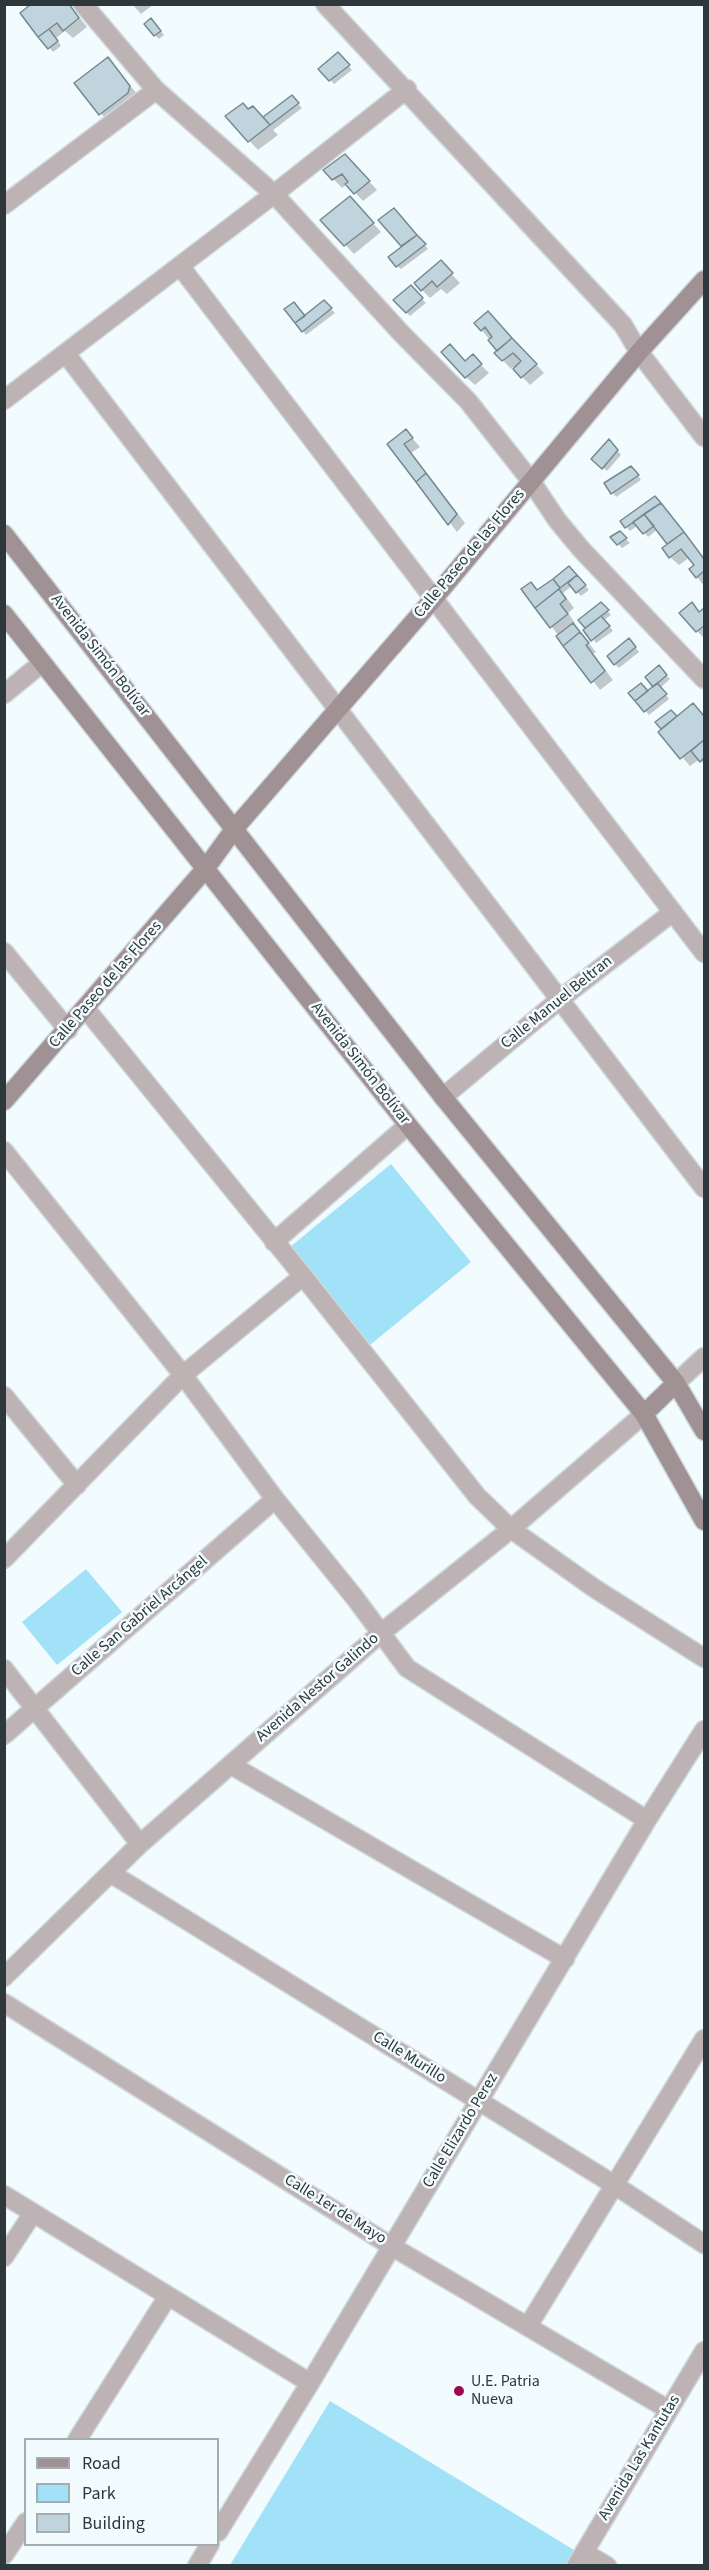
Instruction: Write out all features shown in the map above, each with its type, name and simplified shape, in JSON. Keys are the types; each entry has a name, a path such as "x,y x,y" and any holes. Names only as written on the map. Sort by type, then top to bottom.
{"street":[{"path":"83,4 156,90 274,194 401,333 468,401 581,549 705,679"},
{"path":"326,4 623,325 639,352 705,437"},
{"path":"4,400 274,194 407,89"},
{"path":"4,205 156,90"},
{"path":"180,266 705,953"},
{"name":"Calle Paseo de las Flores","path":"4,1101 68,1030 206,868 235,828 435,597 639,352 705,280"},
{"path":"66,354 337,711 705,1188"},
{"name":"Avenida Simón Bolívar","path":"4,534 443,1096 676,1383 705,1431"},
{"name":"Avenida Simón Bolívar","path":"4,614 408,1125 644,1414 705,1521"},
{"path":"4,694 42,663"},
{"name":"Calle Manuel Beltran","path":"443,1096 559,1000 673,912"},
{"path":"4,952 68,1030"},
{"path":"86,1009 303,1276 477,1496 511,1529 594,1588 705,1658"},
{"path":"274,1242 408,1125"},
{"path":"4,1151 183,1375 275,1499 355,1598 407,1668 647,1820"},
{"path":"4,1559 183,1375 303,1276"},
{"path":"644,1414 705,1358"},
{"path":"4,1396 77,1485"},
{"name":"Avenida Nestor Galindo","path":"4,1977 112,1874 140,1844 381,1633 511,1529 644,1414"},
{"name":"Calle San Gabriel Arcángel","path":"4,1735 275,1499"},
{"path":"4,1669 140,1844"},
{"name":"Calle Elizardo Perez","path":"219,2530 310,2383 647,1820 705,1730"},
{"path":"231,1765 565,1959"},
{"name":"Calle Murillo","path":"112,1874 614,2184 705,2244"},
{"name":"Calle 1er de Mayo","path":"4,2003 391,2246 669,2409"},
{"path":"528,2326 705,2039"},
{"path":"4,2195 310,2383"},
{"path":"4,2257 33,2213"},
{"path":"78,2438 168,2296"},
{"name":"Avenida Las Kantutas","path":"581,2559 705,2351"},
{"path":"4,2555 24,2525"},
{"path":"197,2565 209,2546"},
{"path":"581,2559 607,2565"}],"green space":[{"path":"391,1164 471,1262 370,1345 290,1247"},
{"path":"86,1569 122,1612 57,1665 22,1622"},
{"path":"330,2401 574,2550 565,2565 230,2565"}],"building":[{"path":"31,4 69,4 79,18 63,31 57,23 38,37 20,13"},
{"path":"151,18 161,31 154,36 144,24"},
{"path":"49,29 58,41 48,49 38,37"},
{"path":"338,52 350,65 329,81 318,69"},
{"path":"108,57 130,86 128,93 99,115 74,83"},
{"path":"292,95 299,103 270,125 263,117"},
{"path":"243,103 248,109 253,106 270,125 248,142 225,116"},
{"path":"345,154 370,181 354,194 345,184 348,182 342,174 332,180 323,170"},
{"path":"350,196 374,223 344,246 320,220"},
{"path":"394,208 417,235 401,246 378,220"},
{"path":"417,235 426,244 396,267 388,257"},
{"path":"441,260 453,273 437,287 432,281 421,291 414,283"},
{"path":"411,285 423,298 406,313 393,300"},
{"path":"324,300 332,308 302,332 295,323"},
{"path":"294,302 305,316 295,323 284,309"},
{"path":"488,311 512,338 497,351 488,340 492,337 485,327 481,331 474,323"},
{"path":"512,338 537,364 521,378 513,369 521,361 513,353 502,361 494,353"},
{"path":"450,344 465,361 473,354 482,364 465,378 441,352"},
{"path":"406,429 413,438 404,444 426,473 416,482 387,444"},
{"path":"609,439 618,450 602,469 591,459"},
{"path":"631,466 639,475 611,494 604,483"},
{"path":"426,473 457,514 448,525 416,482"},
{"path":"655,496 661,503 625,528 620,521"},
{"path":"661,503 684,532 667,544 644,514"},
{"path":"644,514 654,526 643,534 633,522"},
{"path":"620,531 627,538 617,545 610,537"},
{"path":"684,532 704,559 704,571 696,578 689,569 694,565 681,549 669,558 662,548"},
{"path":"569,566 577,575 560,588 553,579"},
{"path":"577,575 586,585 576,593 568,583"},
{"path":"553,579 560,588 535,608 521,589 531,582 537,590"},
{"path":"559,589 566,599 560,604 568,614 550,628 535,608"},
{"path":"601,602 609,610 585,628 578,620"},
{"path":"692,602 699,612 704,608 704,626 696,632 679,613"},
{"path":"601,616 610,626 591,641 583,630"},
{"path":"573,623 580,632 563,646 556,636"},
{"path":"580,632 589,643 586,645 605,671 591,683 563,646"},
{"path":"629,638 636,647 614,665 607,656"},
{"path":"659,665 667,675 653,687 645,677"},
{"path":"641,683 648,691 635,701 628,693"},
{"path":"657,683 667,694 644,712 635,701"},
{"path":"693,703 704,716 704,740 680,759 658,732"},
{"path":"671,710 677,716 661,729 655,722"},
{"path":"704,740 704,758 700,762 691,751"}],"place":[{"name":"U.E. Patria Nueva","path":"459,2391"}]}
